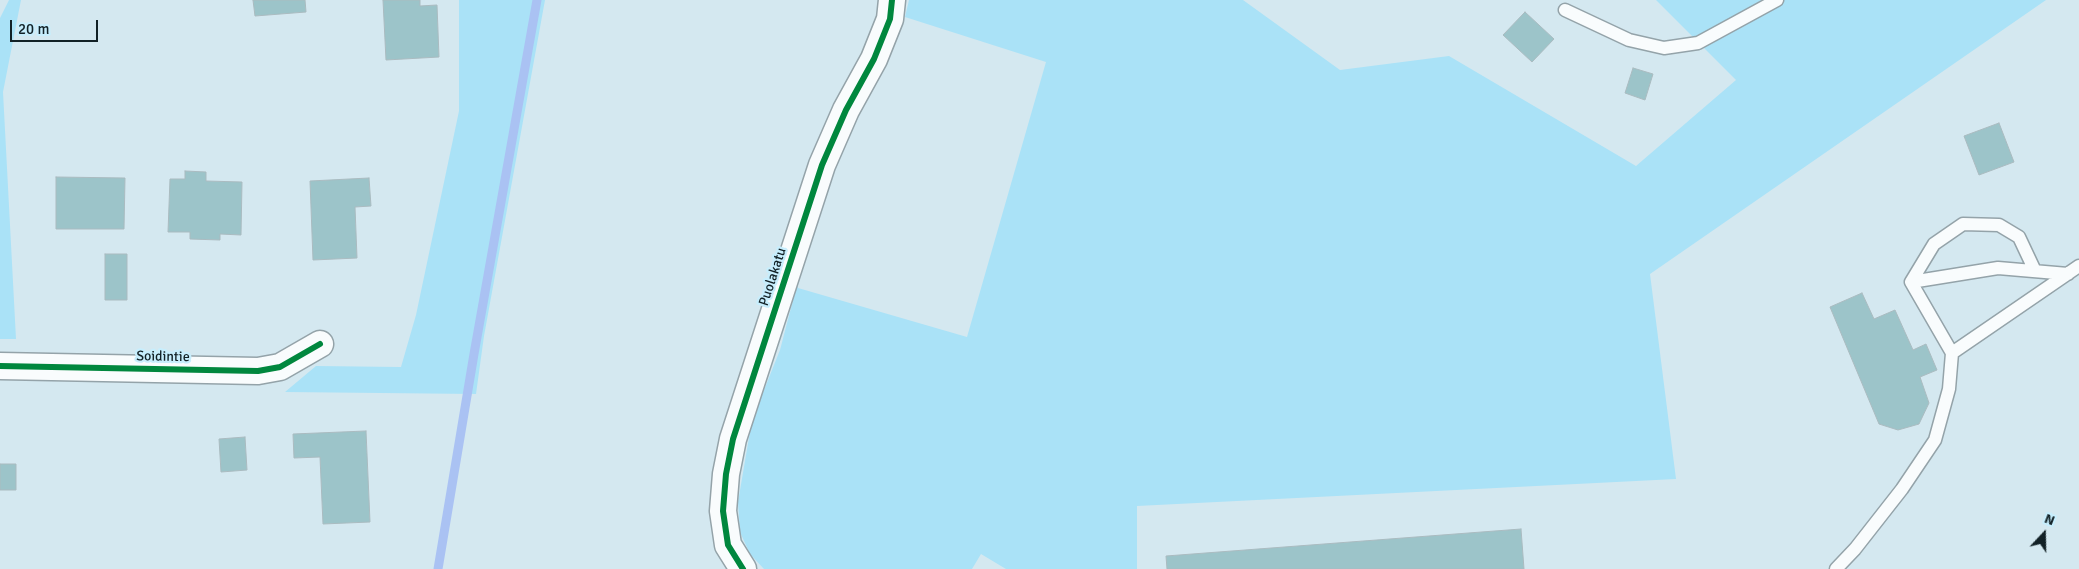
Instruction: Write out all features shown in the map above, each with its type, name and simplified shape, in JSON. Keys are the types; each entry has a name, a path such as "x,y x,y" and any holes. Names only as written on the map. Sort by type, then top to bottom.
{"street":[{"name":"Puolakatu","path":"743,569 728,545 723,511 726,474 733,439 822,165 846,110 874,59 890,19 892,0"},
{"name":"Soidintie","path":"0,366 258,371 280,367 320,344"}],"lane":[{"path":"1565,10 1629,40 1664,48 1698,43 1777,0"},
{"path":"1911,282 1934,244 1963,224 2000,225 2019,237 2035,271"},
{"path":"1911,282 1998,268 2035,271 2074,270"},
{"path":"1952,353 2074,270"},
{"path":"1836,569 1855,549 1902,488 1935,440 1949,389 1952,353 1911,282"}],"shaded area":[{"path":"9,0 21,0 3,92 16,339 0,339 0,18"},
{"path":"459,0 545,0 484,336 476,394 285,392 316,366 401,367 416,315 459,111"},
{"path":"909,0 1243,0 1340,70 1449,56 1636,166 1736,80 1656,0 2046,0 1650,274 1676,479 1137,506 1137,569 1006,569 981,554 972,569 764,569 750,554 740,532 738,502 752,420 780,350 797,285 798,288 967,337 1046,62 905,17"}],"building":[{"path":"253,0 305,0 306,12 255,16"},
{"path":"383,0 420,0 420,6 437,5 439,57 386,60"},
{"path":"1525,12 1554,39 1532,62 1503,35"},
{"path":"1633,68 1653,74 1645,100 1625,93"},
{"path":"1999,123 2014,162 1979,175 1964,136"},
{"path":"185,171 206,172 206,181 242,182 241,235 220,234 220,240 190,239 190,232 168,232 170,179 185,179"},
{"path":"56,177 125,178 124,229 56,229"},
{"path":"369,178 371,206 355,207 357,258 313,260 310,181"},
{"path":"105,254 127,254 127,300 105,300"},
{"path":"1862,293 1874,319 1895,310 1913,350 1926,344 1937,370 1920,377 1929,403 1919,424 1898,430 1879,424 1830,307"},
{"path":"366,431 370,522 323,524 320,457 294,458 293,434"},
{"path":"245,437 247,470 221,472 219,439"},
{"path":"0,464 16,464 16,490 0,490"},
{"path":"1521,529 1524,569 1167,569 1166,556"}],"waterway":[{"path":"438,569 537,0"}],"cycle path":[{"path":"743,569 728,545 723,511 726,474 733,439 822,165 846,110 874,59 890,19 892,0"},
{"path":"0,366 258,371 280,367 320,344"}]}
